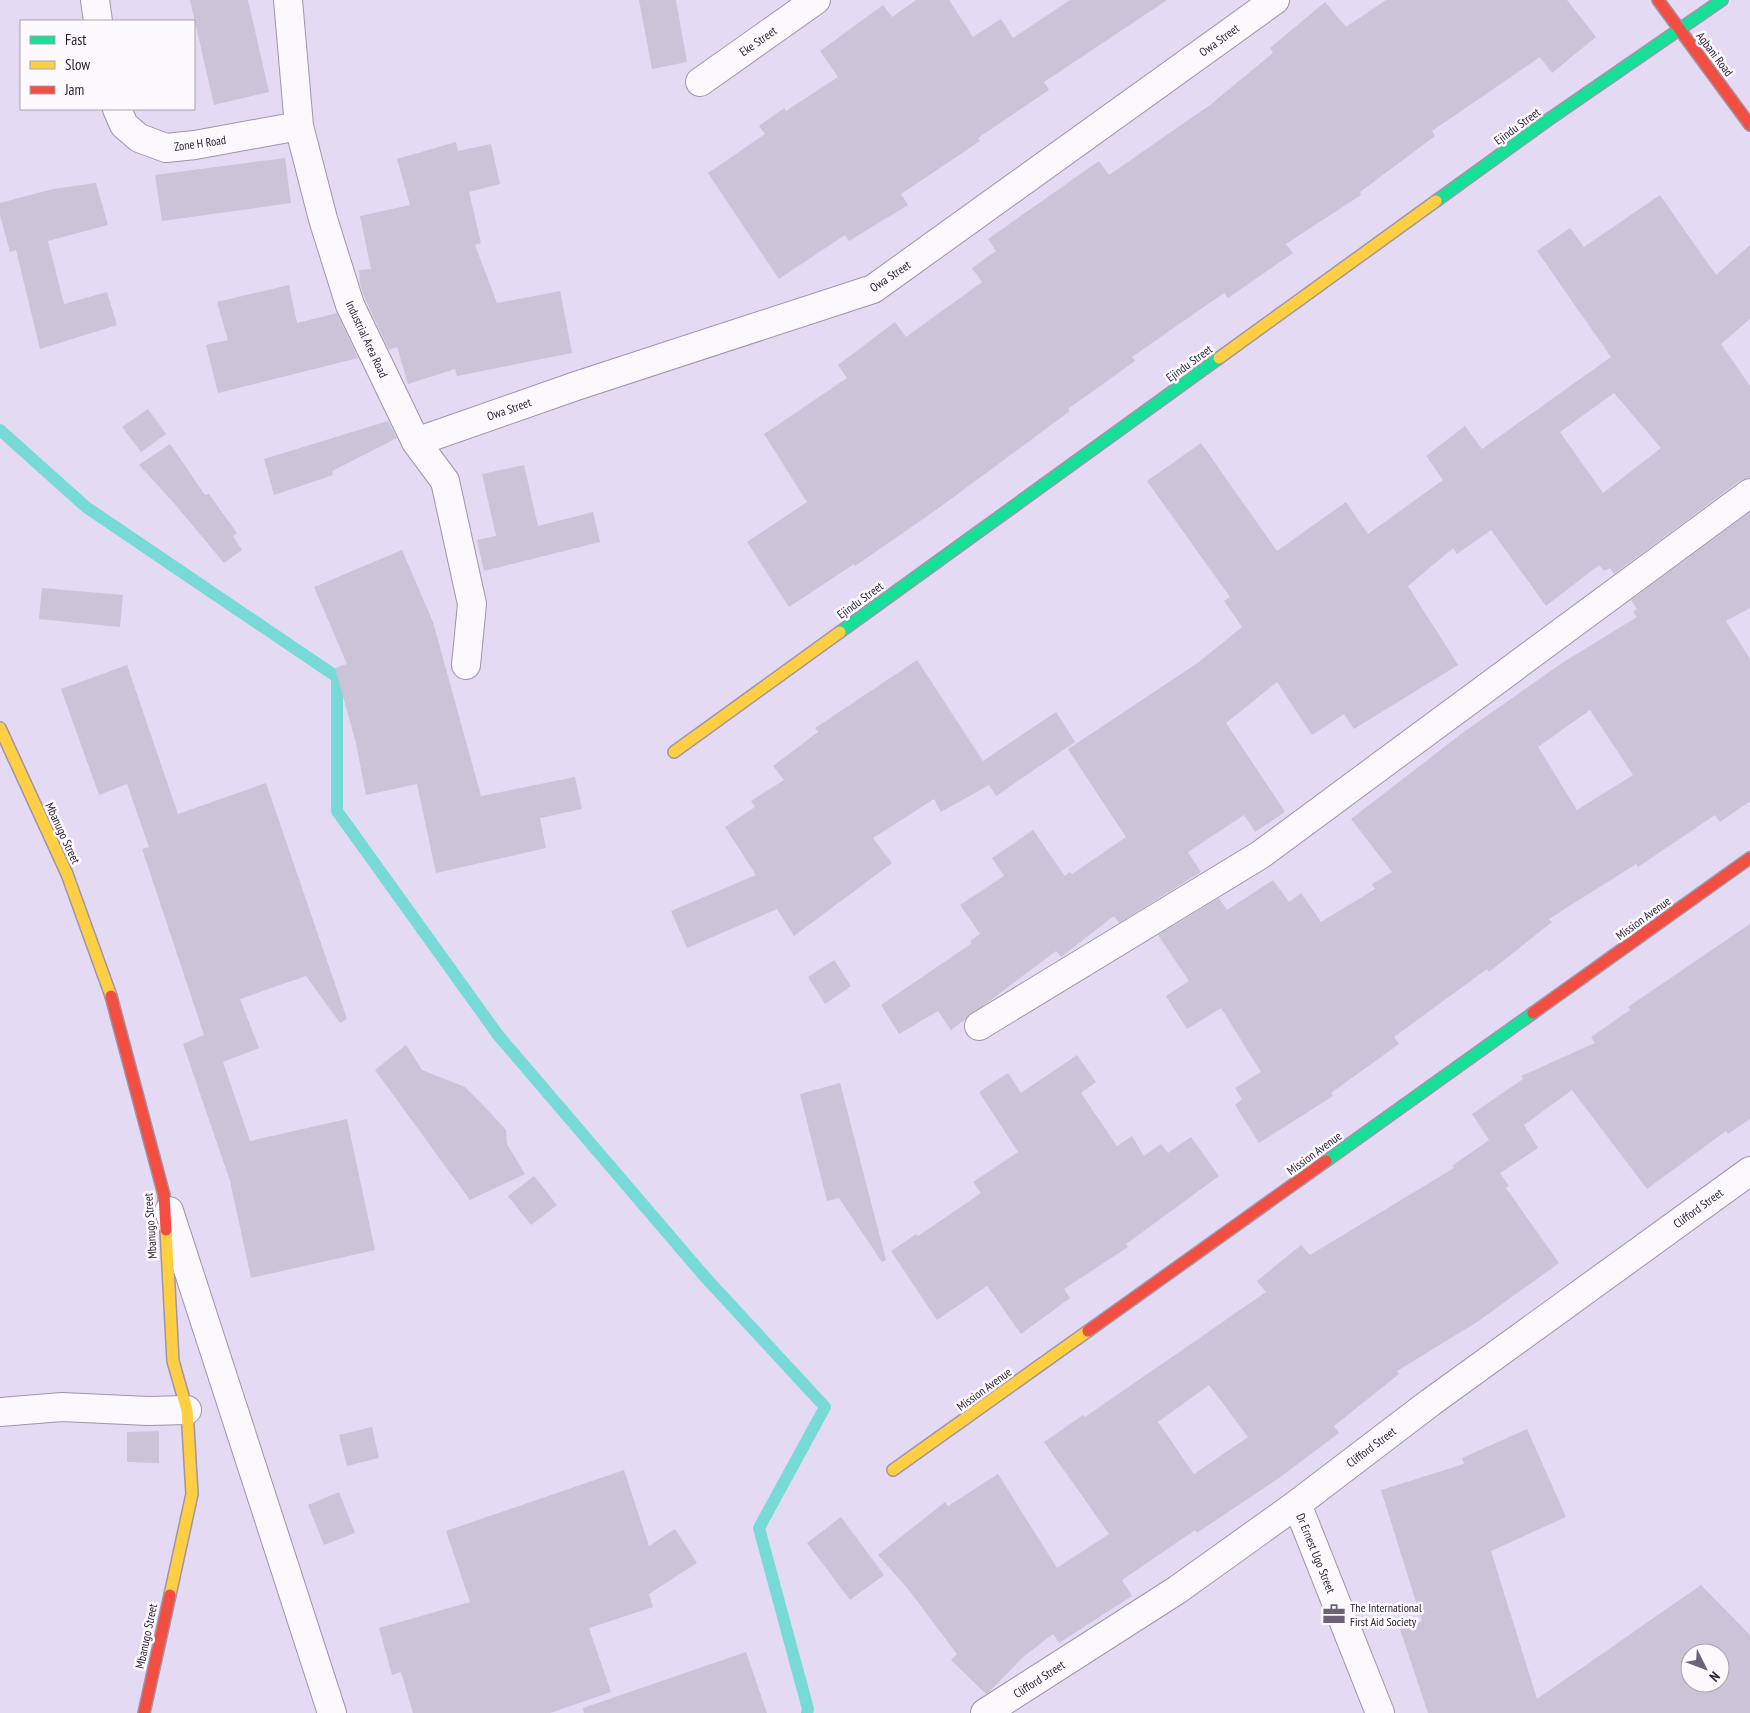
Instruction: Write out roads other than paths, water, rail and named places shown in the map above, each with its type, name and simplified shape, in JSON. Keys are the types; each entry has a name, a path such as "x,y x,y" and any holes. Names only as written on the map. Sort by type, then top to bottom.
{"street":[{"path":"95,0 98,20"},
{"name":"Industrial Area Road","path":"288,0 299,126 323,219 350,305 416,442 445,481 472,604 466,665"},
{"name":"Eke Street","path":"700,82 816,0"},
{"name":"Owa Street","path":"416,442 576,386 873,289 1274,0"},
{"name":"Agbani Road","path":"1658,0 1750,124"},
{"name":"Ejindu Street","path":"674,752 1532,132 1722,0"},
{"name":"Zone H Road","path":"117,110 124,125 140,138 166,148 195,145 299,126"},
{"path":"979,1026 1260,856 1750,493"},
{"name":"Mbanugo Street","path":"0,728 67,874 106,978 164,1196 173,1361 187,1410 192,1494 144,1713"},
{"name":"Mission Avenue","path":"893,1470 1750,858"},
{"name":"Clifford Street","path":"985,1713 1177,1590 1297,1504 1439,1396 1750,1171"},
{"path":"164,1196 332,1713"},
{"path":"0,1412 62,1407 148,1411 187,1410"},
{"name":"Dr Ernest Ugo Street","path":"1297,1504 1380,1713"}],"waterway":[{"path":"0,430 86,507 337,677 337,811 498,1035 705,1277 825,1407 759,1528 808,1709 807,1713"}],"place":[{"name":"The International First Aid Society","path":"1334,1614"}]}
